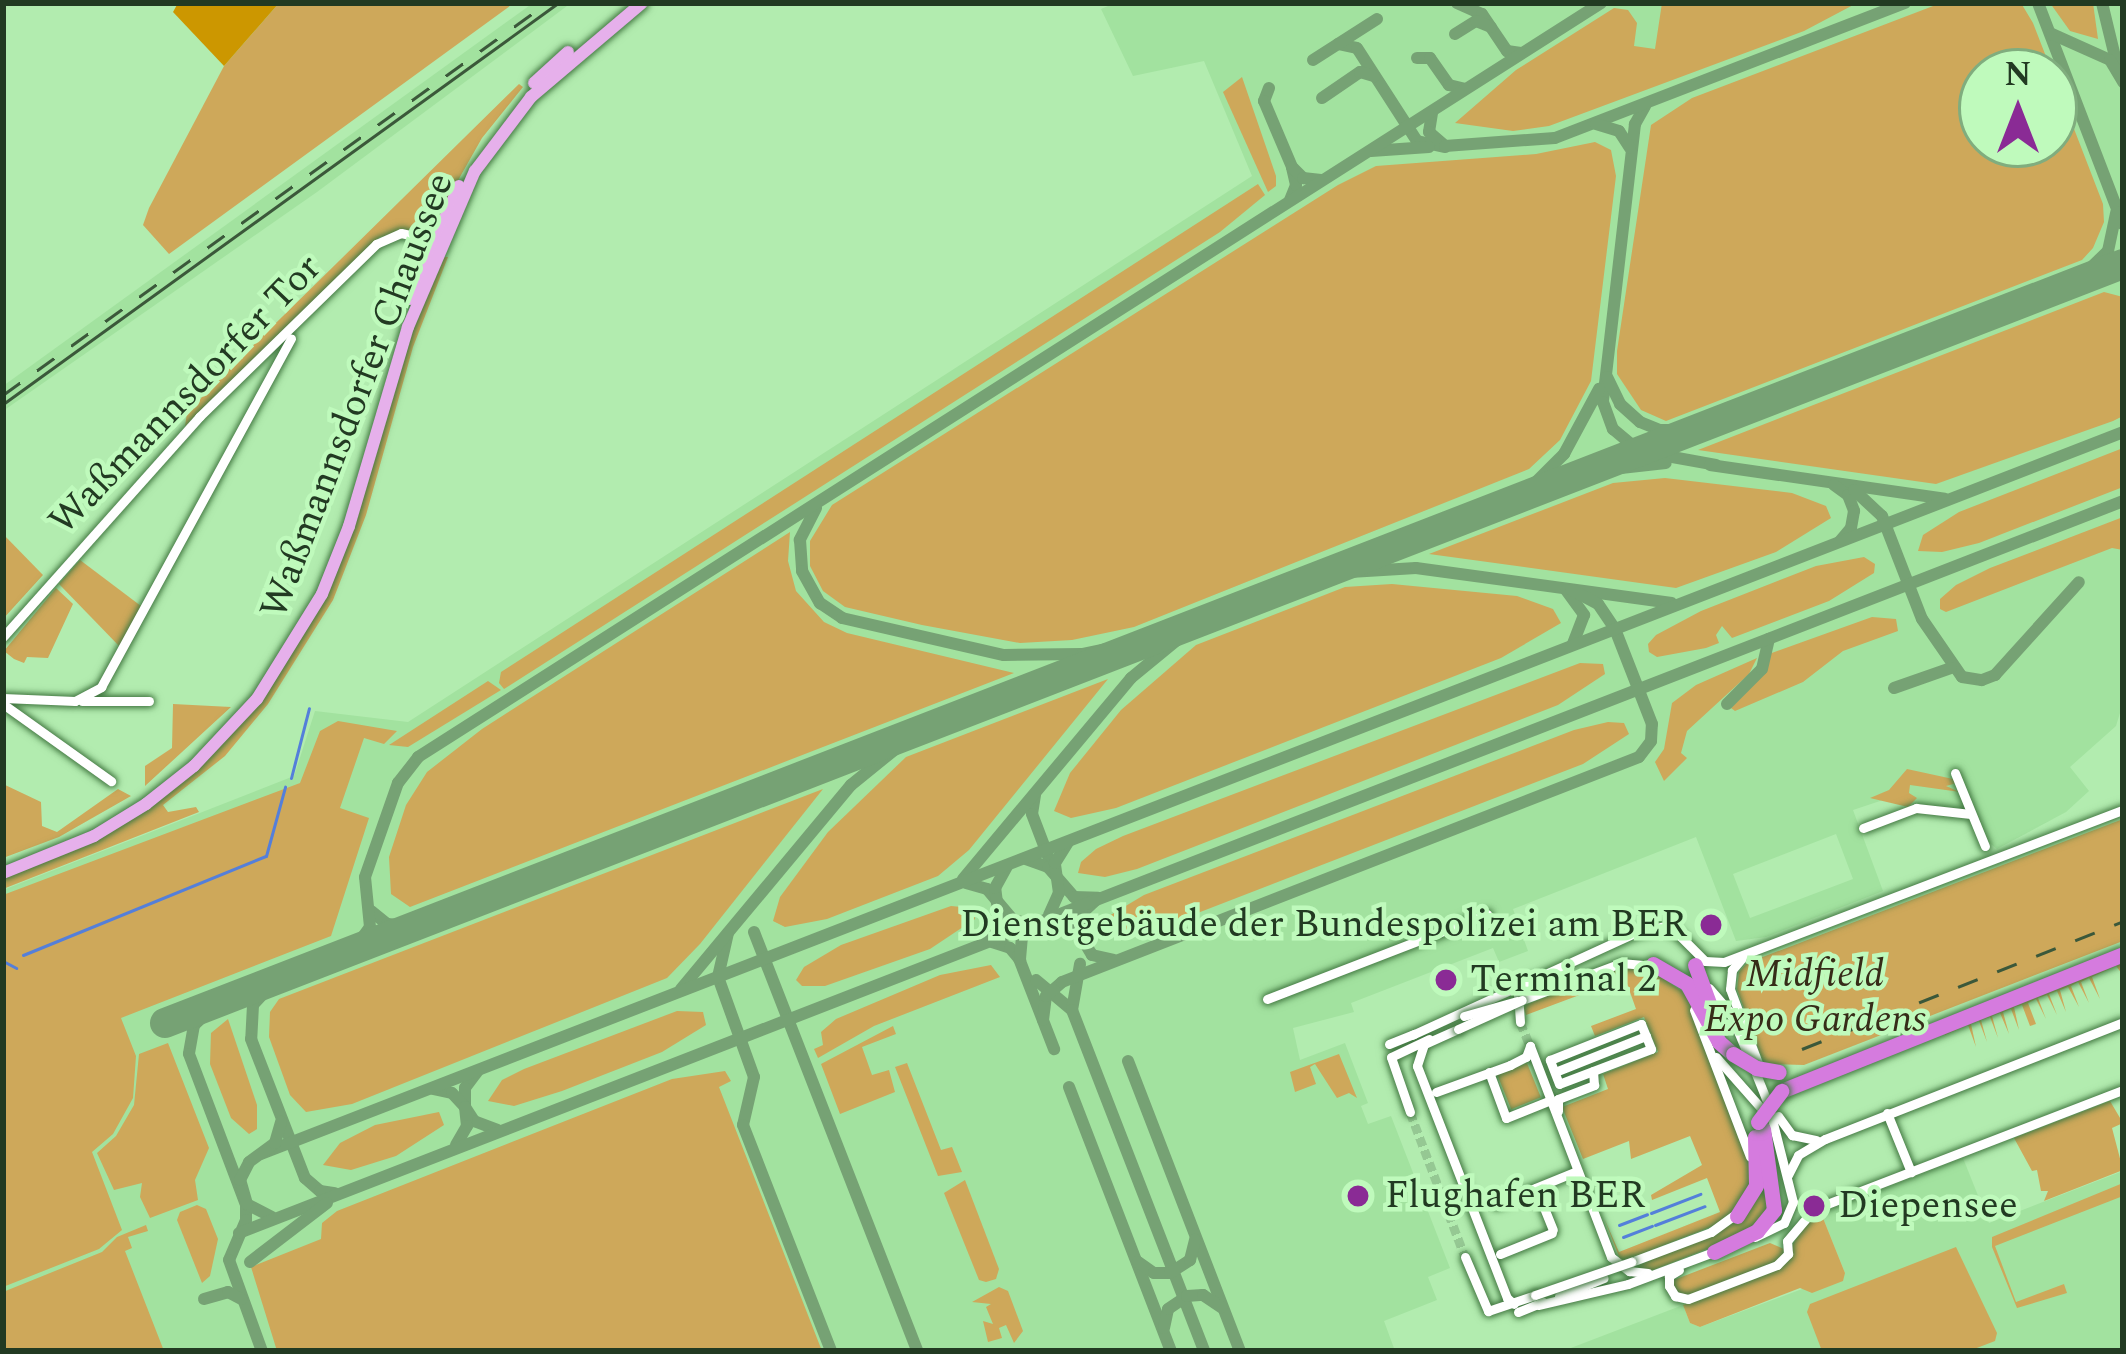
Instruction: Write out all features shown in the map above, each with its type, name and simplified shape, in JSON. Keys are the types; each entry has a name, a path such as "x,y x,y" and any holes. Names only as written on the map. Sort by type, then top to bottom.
{"highway":[{"path":"1653,964 1687,984 1719,1042 1761,1069 1809,1067 2123,950"},
{"path":"1768,1108 2123,950"},
{"path":"1695,965 1733,1054"},
{"path":"1737,1216 1756,1184 1768,1108"},
{"path":"1709,1254 1757,1231 1774,1210 1768,1108"}],"main road":[{"name":"Waßmannsdorfer Chaussee","path":"3,869 69,840 143,797 215,736 278,659 312,597 340,528 436,243 470,165 518,99 630,3"},
{"name":"Waßmannsdorfer Chaussee","path":"436,243 475,171 513,116 590,42 642,3"}],"street":[{"name":"Waßmannsdorfer Tor","path":"3,637 167,450 368,253 396,234 436,243"},
{"path":"75,700 101,687 118,660 291,338"},
{"path":"3,701 149,701"},
{"path":"3,701 110,781"},
{"path":"1955,772 1985,846 1983,862"},
{"path":"1863,828 1916,808 1971,814"},
{"path":"1412,1035 1635,933 1674,930 1712,963 2123,810"},
{"path":"1985,846 1997,853 2014,850"},
{"path":"1268,999 1487,914"},
{"path":"1674,930 1730,1012 1761,1069"},
{"path":"1536,1300 1628,1284 1778,1227 1790,1214 1787,1171 1761,1069 1730,985 1732,970 1746,954"},
{"path":"1409,1112 1391,1057 1614,964 1653,964 1684,989 1705,1037 1752,1166 1750,1192 1737,1216 1647,1256 1496,1312 1486,1309 1466,1257"},
{"path":"1520,1022 1518,995 1533,976"},
{"path":"1389,1044 1522,1000"},
{"path":"1787,1171 1798,1155 1825,1139 2123,1022"},
{"path":"1646,1036 1651,1048 1590,1072 1559,1084 1555,1072 1646,1036"},
{"path":"1705,1037 1721,1065 1792,1135 1825,1139"},
{"path":"1432,1039 1418,1054 1418,1069 1507,1298 1517,1306"},
{"path":"1436,1092 1528,1052 1545,1084 1610,1257 1618,1264 1647,1273 1772,1234 1787,1241"},
{"path":"1489,1072 1506,1118 1551,1100"},
{"path":"1545,1084 1552,1095 1560,1096 1587,1084 1590,1072"},
{"path":"1558,1121 1556,1101 1594,1084 1590,1072"},
{"path":"1709,1254 1670,1276 1676,1297 1688,1299 1777,1265 1788,1254 1787,1241 1814,1209 2123,1090"},
{"path":"1887,1114 1911,1172"},
{"path":"1496,1204 1577,1171"},
{"path":"1500,1254 1552,1232 1536,1188"},
{"path":"1792,1196 1814,1209"}],"shaded area":[{"path":"178,3 279,3 224,66 173,12"},
{"path":"533,3 571,3 317,192 3,411 3,386"},
{"path":"1115,3 2123,3 2123,703 2116,726 2070,767 2089,791 2066,812 1997,849 1985,839 1974,813 1883,800 1853,810 1883,891 1766,937 1736,941 1696,837 1513,909 1528,951 1499,962 1493,948 1351,1003 1354,1012 1293,1028 1300,1060 1345,1043 1368,1103 1361,1106 1368,1124 1391,1116 1450,1268 1428,1277 1437,1300 1384,1321 1395,1351 3,1351 3,890 294,776 315,711 408,722 1252,176 1204,61 1133,76 1101,9","holes":["1836,834 1853,879 1750,918 1733,874"]},
{"path":"1963,1158 1989,1223 2123,1171 2123,1351 1563,1351 1683,1305 1690,1323 1700,1327 1845,1273 1821,1213"}],"green space":[{"path":"279,3 514,3 169,254 143,225 149,208 224,66"},
{"path":"1662,3 1857,3 1804,31 1549,126 1513,131 1455,123 1516,70 1614,8 1628,10 1637,23 1634,46 1655,49"},
{"path":"1941,3 2021,3 2043,48 1958,48 1958,168 2078,168 2078,139 2103,204 2104,222 2082,260 1666,421 1641,410 1617,374 1617,351 1651,125 1692,98"},
{"path":"2050,3 2093,3 2098,39 2070,31"},
{"path":"1242,77 1276,176 1276,186 1268,192 1223,92"},
{"path":"519,84 523,87 482,138 430,230 380,237 185,426 187,413 219,379"},
{"path":"1595,142 1611,150 1616,176 1591,381 1560,440 1529,469 1134,627 1072,640 1020,643 922,625 845,607 823,591 810,566 810,541 832,505 1338,185 1376,166 1536,154"},
{"path":"1258,184 1265,195 1220,232 504,689 499,683 501,672"},
{"path":"448,257 413,347 366,515 333,600 268,704 225,756 163,805 168,812 196,807 199,812 3,889 3,878 80,847 184,780 269,691 324,599 415,320"},
{"path":"2104,292 2123,297 2123,416 2113,421 1936,484 1698,450"},
{"path":"2123,448 2123,487 1979,543 1942,552 1918,551 1923,535 1959,512"},
{"path":"1665,478 1792,493 1826,506 1831,518 1776,552 1676,588 1429,554 1613,483"},
{"path":"2123,517 2123,550 2112,548 1946,612 1940,609 1940,599 1956,585"},
{"path":"790,532 788,561 796,591 824,622 847,633 1014,673 410,907 391,894 389,857 406,805 427,772 482,729"},
{"path":"3,534 43,575 3,619"},
{"path":"1864,557 1875,564 1874,573 1829,601 1732,638 1722,626 1716,635 1719,643 1706,648 1657,657 1649,652 1648,644 1656,635 1701,611 1816,566"},
{"path":"80,560 141,606 120,647 59,584"},
{"path":"1392,584 1517,596 1553,609 1561,623 1501,658 1116,808 1071,818 1054,811 1070,773 1121,710 1196,645 1345,587"},
{"path":"56,588 73,604 48,658 27,657 24,663 14,659 4,651"},
{"path":"1872,617 1896,619 1898,631 1843,651 1803,682 1735,711 1731,708 1764,674 1769,654"},
{"path":"1757,658 1749,674 1687,731 1681,753 1687,758 1664,781 1655,762 1664,749 1672,703 1696,685"},
{"path":"1580,663 1603,664 1605,674 1558,705 1137,869 1105,877 1078,873 1081,862 1096,849 1123,836"},
{"path":"1108,679 969,850 938,876 827,919 785,927 773,921 780,897 828,832 906,757"},
{"path":"488,681 501,690 408,747 389,745"},
{"path":"173,704 231,707 145,786 145,766 172,748"},
{"path":"338,721 397,731 384,744 364,738 340,808 369,818 331,936 121,1018 136,1056 133,1098 113,1134 92,1152 122,1230 99,1249 3,1287 3,895 300,783 320,731"},
{"path":"1624,723 1629,734 1583,764 1164,926 1129,936 1108,936 1102,931 1109,916 1144,895 1574,730"},
{"path":"1907,769 1953,779 1957,783 1946,786 1960,792 1910,785 1909,793 1917,798 1908,807 1870,798 1889,790"},
{"path":"3,784 41,802 42,826 57,832 118,789 131,796 59,837 3,858"},
{"path":"823,789 700,944 667,978 352,1104 306,1112 290,1095 269,1037 270,1012 279,999"},
{"name":"Midfield Expo Gardens","path":"2123,819 2123,941 1804,1065 1764,1064 1737,989 1739,972 1747,963"},
{"path":"951,906 972,908 975,919 930,949 825,986 802,986 796,980 804,967 841,945"},
{"path":"2123,959 2123,975 2116,966 2092,977 2100,999 2089,978 2081,982 2089,1003 2078,982 2071,986 2079,1007 2068,987 2060,990 2066,1012 2057,991 2049,994 2057,1015 2047,995 2038,998 2046,1019 2036,999 2028,1003 2036,1024 2030,1026 2022,1005 2014,1007 2019,1030 2011,1009 2003,1012 2009,1034 2000,1013 1992,1016 1998,1038 1990,1017 1981,1020 1987,1042 1979,1021 1971,1024 1976,1047 1968,1025 1945,1035 1943,1029"},
{"path":"991,965 1000,977 874,1026 818,1058 814,1049 823,1045 821,1032 836,1019 940,975"},
{"path":"1643,965 1686,994 1748,1156 1750,1181 1742,1204 1718,1224 1621,1262 1604,1218 1619,1252 1720,1212 1707,1178 1652,1200 1651,1195 1702,1165 1690,1136 1631,1159 1629,1141 1583,1159 1562,1107 1608,1089 1603,1074 1658,1052 1644,1017 1595,1036 1591,1026 1636,1009 1625,978 1526,1015 1523,1006 1616,970"},
{"path":"677,1011 703,1012 706,1025 662,1052 562,1091 514,1106 488,1101 502,1080 524,1069"},
{"path":"228,1019 257,1105 257,1129 249,1134 231,1118 210,1064 211,1033"},
{"path":"893,1026 896,1034 862,1047 872,1075 889,1070 895,1092 840,1114 821,1064"},
{"path":"168,1043 209,1148 195,1180 198,1200 150,1218 140,1197 142,1183 114,1190 97,1153 116,1136 134,1105 139,1054"},
{"path":"1339,1054 1357,1098 1349,1093 1337,1098 1315,1064 1310,1067 1316,1084 1295,1092 1290,1072"},
{"path":"907,1063 941,1150 952,1147 962,1172 938,1176 895,1067"},
{"path":"1527,1063 1541,1097 1511,1109 1497,1075"},
{"path":"725,1071 731,1081 719,1087 822,1351 277,1351 251,1267 321,1239 322,1223 337,1211 672,1079"},
{"path":"2110,1101 2123,1123 2112,1128 2123,1170 2044,1201 2048,1191 2041,1191 2037,1170 2032,1171 2014,1138"},
{"path":"439,1112 444,1125 396,1156 351,1170 323,1165 340,1143 375,1125"},
{"path":"1760,1168 1773,1202 1748,1233 1653,1270 1631,1269 1734,1223"},
{"path":"965,1180 999,1269 996,1279 986,1282 979,1280 944,1193"},
{"path":"2123,1183 2123,1196 1995,1246 2016,1302 2064,1284 2067,1293 2017,1308 1992,1247 1992,1237"},
{"path":"197,1205 206,1209 218,1239 210,1276 202,1283 177,1220 180,1212"},
{"path":"1821,1213 1845,1273 1843,1281 1812,1293 1800,1288 1700,1327 1690,1323 1683,1305 1780,1266 1808,1219"},
{"path":"146,1225 148,1231 128,1237 132,1248 125,1251 164,1351 3,1351 3,1292 102,1252 117,1237"},
{"path":"1770,1243 1784,1249 1783,1259 1690,1297 1680,1297 1671,1281"},
{"path":"1956,1247 1997,1333 1995,1341 1969,1351 1822,1351 1807,1312 1810,1304"},
{"path":"999,1287 1008,1291 1023,1331 1014,1343 1006,1325 999,1328 1002,1338 988,1342 983,1321 993,1324 986,1307 991,1304 972,1302"}],"waterway":[{"path":"291,778 309,708"},
{"path":"23,955 266,856 285,787"},
{"path":"3,961 16,968"},
{"path":"1651,1213 1700,1194"},
{"path":"1655,1225 1705,1206"},
{"path":"1619,1225 1647,1214"},
{"path":"1623,1237 1652,1226"}],"taxiway":[{"path":"1457,3 1482,14 1507,51 1521,53"},
{"path":"354,949 370,927 365,877 398,783 418,757 1601,3"},
{"path":"1432,113 1429,132 1445,146 1555,138 1905,3"},
{"path":"2038,3 2123,224"},
{"path":"2102,3 2117,65"},
{"path":"1313,60 1377,19"},
{"path":"1455,34 1476,21 1491,27"},
{"path":"2052,34 2110,60 2123,82"},
{"path":"1338,44 1357,48 1417,141 1445,147"},
{"path":"1417,58 1430,58 1449,85 1465,89"},
{"path":"1322,98 1360,72 1374,76"},
{"path":"1269,88 1264,101 1292,167"},
{"path":"1645,106 1635,124 1603,402 1613,429 1639,451 1716,465"},
{"path":"1596,124 1619,131 1630,148"},
{"path":"1371,151 1429,147"},
{"path":"1290,200 1296,185 1292,167 1303,178 1321,180"},
{"path":"2078,280 2108,251 2116,212"},
{"path":"2039,295 2123,263"},
{"path":"1607,377 1620,404 1640,422 1660,430 1695,430"},
{"path":"1497,506 1536,482 1564,454 1599,389"},
{"path":"261,1154 2123,432"},
{"path":"1555,484 1603,470 1666,463"},
{"path":"1710,465 1945,499"},
{"path":"1834,485 1848,495 1854,511 1851,528 1840,541"},
{"path":"1854,490 1882,516 1922,619 1962,677 1982,680 1995,675 2079,582"},
{"path":"239,1233 2123,501"},
{"path":"816,508 800,540 802,571 820,603 842,618 1004,655 1082,654 1154,639"},
{"path":"1294,585 1350,572 1416,568 1672,603"},
{"path":"1566,590 1584,615 1573,644"},
{"path":"1043,1020 1046,996 1062,982 1639,757 1651,741 1652,724 1615,629 1598,604 1572,590"},
{"path":"963,879 1131,678 1177,640 1236,608"},
{"path":"1727,704 1762,669 1769,639"},
{"path":"1894,688 1951,668"},
{"path":"681,989 851,785 898,747 950,718"},
{"path":"1035,795 1032,814 1048,856"},
{"path":"1049,915 1059,893 1055,863 1068,842"},
{"path":"1026,859 1048,867 1074,897 1098,898 1082,913 1079,936"},
{"path":"987,940 999,919 995,888 1007,866"},
{"path":"966,883 987,889 1013,920 1030,924"},
{"path":"371,911 387,924 414,926"},
{"path":"1020,959 1022,938 1038,921 1063,921 1079,936"},
{"path":"1077,930 1092,955 1113,960"},
{"path":"754,932 917,1351"},
{"path":"728,933 718,977 754,1077 743,1125 831,1351"},
{"path":"992,942 1010,948 1020,960"},
{"path":"1018,956 1054,1049"},
{"path":"1036,980 1072,1010 1080,964"},
{"path":"276,980 253,1005 251,1039 305,1178 320,1191 335,1193"},
{"path":"217,1003 194,1025 189,1054 246,1205 246,1220 229,1260 262,1351"},
{"path":"1072,1010 1204,1351"},
{"path":"1128,1061 1240,1351"},
{"path":"477,1072 465,1088 465,1107 474,1121 497,1130"},
{"path":"1069,1087 1171,1351"},
{"path":"433,1089 452,1093 465,1107 467,1126 456,1145"},
{"path":"272,1217 247,1204 240,1180 249,1162 275,1143 281,1122"},
{"path":"250,1262 327,1203"},
{"path":"1138,1262 1154,1273 1170,1273 1190,1260 1195,1240"},
{"path":"204,1299 228,1292 241,1299"},
{"path":"1164,1328 1168,1309 1187,1296 1203,1295 1221,1307"}],"runway":[{"path":"165,1023 2123,264"}],"tunnel":[{"path":"1520,1022 1530,1046"},
{"path":"1410,1112 1465,1257"}],"tram line":[{"path":"3,404 558,3"}],"railway":[{"path":"3,395 547,3"},
{"path":"1802,1049 2123,921"}],"place":[{"name":"Dienstgebäude der Bundespolizei am BER","path":"1711,925"},
{"name":"Terminal 2","path":"1446,980"},
{"name":"Flughafen BER","path":"1358,1196"},
{"name":"Diepensee","path":"1814,1206"}]}
